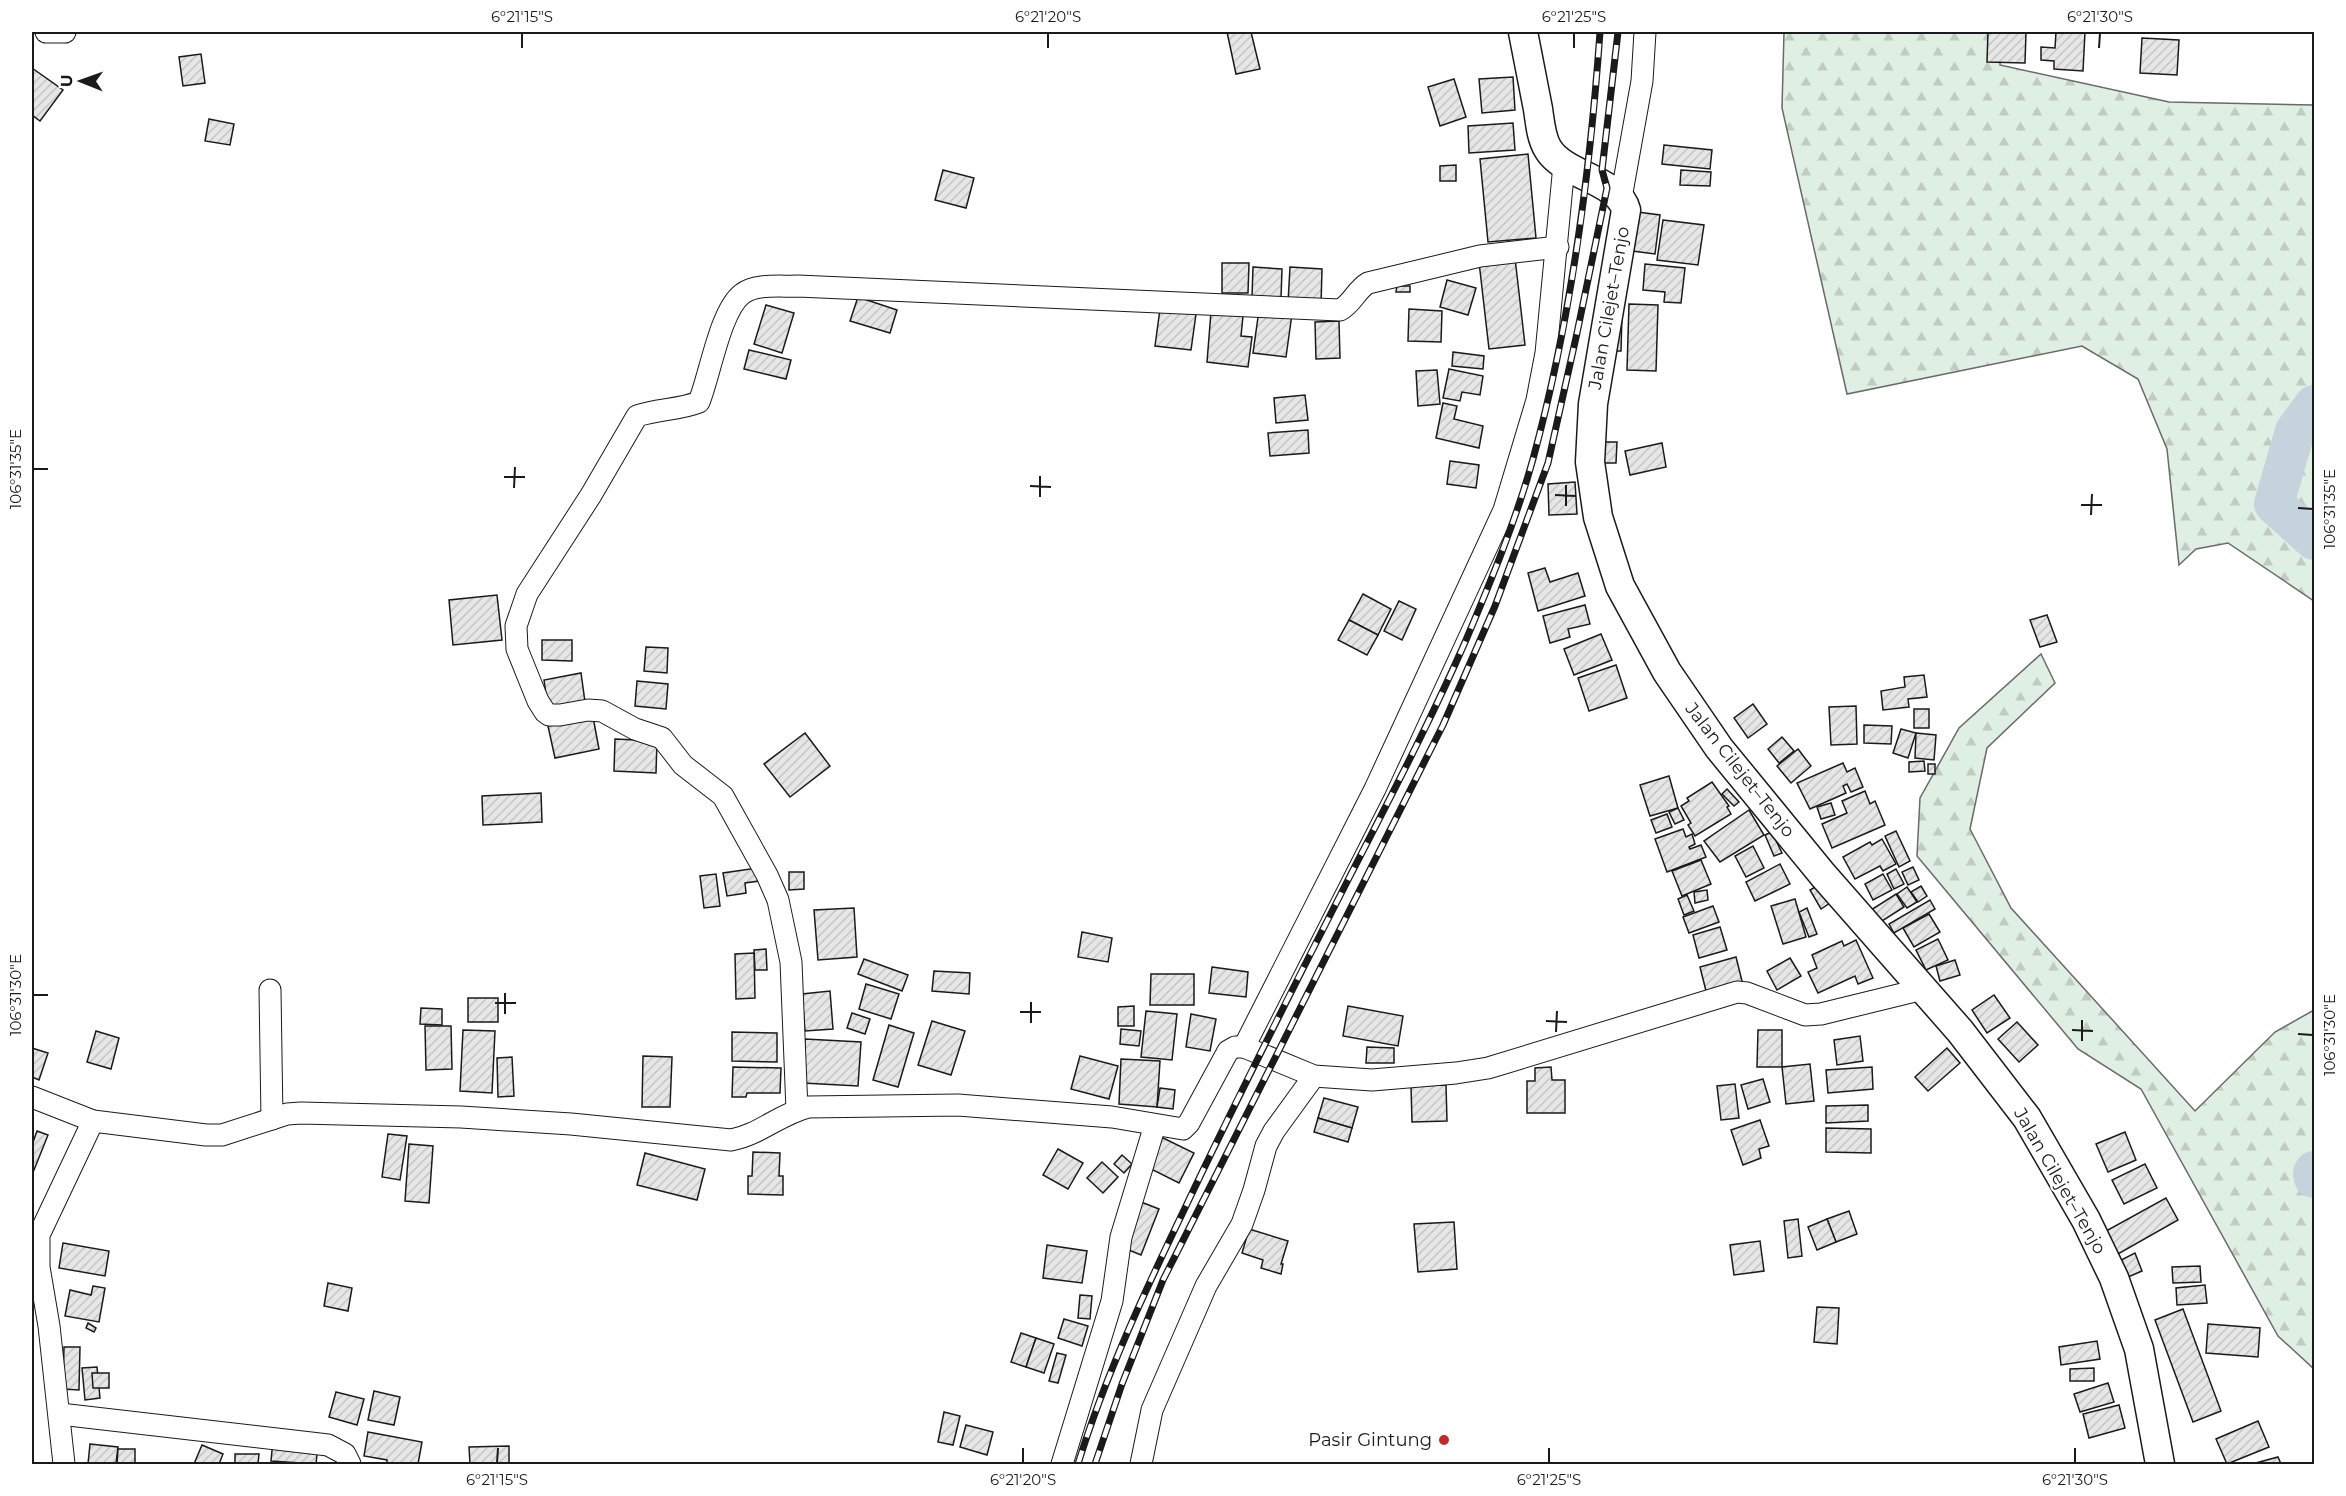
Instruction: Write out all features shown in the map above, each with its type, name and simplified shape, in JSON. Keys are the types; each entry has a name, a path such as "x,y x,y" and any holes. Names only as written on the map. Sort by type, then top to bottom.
{"main road":[{"path":"1523,32 1545,143 1555,158 1564,165 1621,198"},
{"name":"Jalan Cilejet–Tenjo","path":"1621,198 1625,205 1626,216 1593,404 1590,462 1599,517 1620,586 1666,672 1719,748 1823,875 1960,1031 2027,1118 2086,1220 2114,1278 2136,1339 2160,1464"}],"street":[{"path":"46,32 65,32"},
{"path":"1621,198 1642,81 1645,32"},
{"path":"1244,1047 1375,789 1504,510 1539,392 1546,353 1558,247 1564,165"},
{"path":"796,1110 791,962 778,900 767,875 723,796 683,765 662,738 635,729 602,711 588,710 549,715 538,701 517,649 516,626 526,594 591,495 637,416 656,410 686,408 699,402 706,384 712,354 734,304 743,293 758,288 798,286 1340,310 1346,307 1358,290 1368,284 1480,256 1558,247"},
{"path":"32,1097 93,1121 222,1135 287,1114 301,1113 461,1117 571,1124 730,1140 750,1135 796,1110 808,1107 958,1105 1112,1117 1183,1129 1189,1123 1228,1051 1234,1047 1244,1047 1314,1076 1372,1080 1429,1076 1488,1068 1737,992 1746,993 1805,1015 1821,1014 1923,989"},
{"path":"270,990 272,1119"},
{"path":"1141,1464 1152,1410 1206,1286 1242,1224 1266,1146 1274,1131 1314,1076"},
{"path":"64,1464 49,1326 39,1267 39,1235 93,1121"},
{"path":"1062,1464 1112,1301 1121,1237 1155,1125"},
{"path":"60,1414 328,1445 345,1454 350,1464"}],"green space":[{"path":"1784,32 2000,32 2000,65 2169,102 2314,105 2314,601 2228,543 2196,549 2179,565 2167,449 2138,379 2082,346 1847,394 1782,108"},
{"path":"2041,654 2055,683 1987,748 1970,829 2011,908 2195,1111 2275,1032 2314,1010 2314,1369 2278,1336 2141,1089 2078,1049 1917,856 1920,798 1959,728"}],"building":[{"path":"1227,32 1251,32 1260,69 1236,74"},
{"path":"1988,32 2026,32 2025,63 1987,62"},
{"path":"2056,32 2085,32 2083,71 2054,69 2054,61 2041,60 2041,47 2055,48"},
{"path":"2142,38 2179,40 2177,75 2140,73"},
{"path":"201,54 205,83 183,86 179,57"},
{"path":"32,68 63,90 40,121 32,115"},
{"path":"1513,77 1515,110 1482,113 1479,79"},
{"path":"1454,79 1466,117 1440,126 1428,87"},
{"path":"209,119 234,124 230,145 205,141"},
{"path":"1513,123 1515,150 1469,153 1468,126"},
{"path":"1664,145 1712,150 1710,169 1662,164"},
{"path":"1528,154 1536,238 1488,242 1480,159"},
{"path":"1456,165 1456,181 1440,181 1440,166"},
{"path":"943,170 974,178 966,208 935,200"},
{"path":"1681,170 1711,172 1710,186 1680,185"},
{"path":"1630,211 1660,215 1655,254 1625,250"},
{"path":"1663,220 1704,225 1698,265 1657,260"},
{"path":"1515,258 1525,345 1489,349 1479,262"},
{"path":"1222,263 1249,263 1248,293 1222,293"},
{"path":"1645,264 1685,268 1681,303 1664,302 1665,292 1643,290"},
{"path":"1253,267 1282,269 1281,298 1252,297"},
{"path":"1290,267 1322,269 1321,305 1288,303"},
{"path":"1447,280 1476,288 1468,315 1440,307"},
{"path":"1397,286 1410,286 1410,292 1396,292"},
{"path":"858,297 897,310 890,333 850,321"},
{"path":"1629,304 1658,305 1656,371 1627,370"},
{"path":"766,305 794,313 782,353 754,344"},
{"path":"1160,309 1196,314 1191,350 1155,346"},
{"path":"1409,309 1442,311 1441,342 1408,341"},
{"path":"1259,310 1292,314 1286,357 1253,353"},
{"path":"1211,312 1243,316 1241,336 1252,337 1248,367 1207,362"},
{"path":"1622,314 1621,351 1611,351"},
{"path":"1339,321 1340,358 1316,359 1315,322"},
{"path":"749,350 791,360 786,379 744,369"},
{"path":"1453,352 1484,356 1483,369 1452,366"},
{"path":"1449,369 1483,376 1480,395 1462,392 1460,401 1443,398"},
{"path":"1437,370 1440,404 1418,406 1416,371"},
{"path":"1305,395 1308,420 1276,423 1274,398"},
{"path":"1443,403 1457,406 1454,419 1483,426 1479,448 1436,438"},
{"path":"1308,430 1309,453 1270,456 1268,433"},
{"path":"1596,442 1617,442 1616,463 1596,463"},
{"path":"1662,443 1666,467 1630,475 1625,451"},
{"path":"1450,461 1479,465 1476,488 1447,484"},
{"path":"1575,482 1577,514 1549,515 1548,484"},
{"path":"1545,568 1550,582 1578,573 1585,596 1538,611 1528,573"},
{"path":"1363,594 1391,609 1378,635 1349,620"},
{"path":"497,595 502,640 453,645 449,600"},
{"path":"1399,601 1416,609 1402,640 1384,631"},
{"path":"1585,605 1590,624 1568,629 1570,637 1550,643 1543,616"},
{"path":"2047,615 2057,642 2040,647 2030,620"},
{"path":"1349,620 1378,635 1367,655 1338,640"},
{"path":"1601,634 1612,660 1574,675 1564,649"},
{"path":"542,640 572,640 572,661 542,660"},
{"path":"646,647 668,648 667,673 644,671"},
{"path":"1616,665 1627,698 1589,711 1578,678"},
{"path":"581,673 585,702 548,708 544,680"},
{"path":"1924,675 1927,697 1908,699 1909,707 1883,710 1881,691 1905,687 1904,677"},
{"path":"637,681 668,684 666,709 635,706"},
{"path":"1753,704 1767,724 1748,738 1734,718"},
{"path":"1856,706 1857,744 1831,745 1829,707"},
{"path":"1914,709 1929,709 1929,728 1914,728"},
{"path":"593,717 599,749 555,758 548,726"},
{"path":"1864,725 1892,726 1891,744 1864,743"},
{"path":"1901,729 1916,733 1908,758 1893,753"},
{"path":"805,733 830,766 790,797 764,764"},
{"path":"1916,733 1936,735 1934,760 1915,758"},
{"path":"1782,737 1794,751 1779,763 1768,749"},
{"path":"615,739 657,741 656,773 614,771"},
{"path":"1798,749 1811,766 1791,783 1777,766"},
{"path":"1924,761 1925,771 1909,772 1909,762"},
{"path":"1843,763 1847,772 1855,768 1863,787 1851,792 1847,784 1843,786 1846,793 1810,809 1797,783"},
{"path":"1928,764 1935,764 1935,774 1928,774"},
{"path":"1669,776 1678,808 1650,816 1640,785"},
{"path":"1712,782 1729,806 1727,807 1731,814 1695,836 1688,825 1691,823 1681,806 1689,801 1687,798"},
{"path":"1727,789 1739,802 1734,806 1722,794"},
{"path":"1865,791 1870,804 1875,801 1885,825 1832,848 1822,824 1847,813 1842,801"},
{"path":"541,793 542,822 483,825 482,796"},
{"path":"1831,803 1835,815 1821,819 1817,807"},
{"path":"1678,808 1684,820 1675,824 1669,812"},
{"path":"1749,810 1764,835 1720,862 1704,841"},
{"path":"1667,814 1672,827 1656,833 1651,820"},
{"path":"1683,829 1686,837 1692,834 1695,844 1689,847 1690,849 1701,845 1706,857 1667,872 1655,839"},
{"path":"1896,831 1910,861 1899,867 1885,836"},
{"path":"1772,832 1782,853 1774,856 1765,835"},
{"path":"1882,839 1896,864 1883,871 1880,866 1855,879 1843,857 1870,842 1872,845"},
{"path":"1753,846 1764,868 1746,877 1735,856"},
{"path":"1701,860 1711,884 1682,896 1672,871"},
{"path":"1780,864 1790,884 1755,901 1746,882"},
{"path":"1913,867 1919,880 1908,885 1902,872"},
{"path":"757,868 759,881 745,883 746,893 727,896 723,873"},
{"path":"1896,869 1904,884 1894,889 1887,874"},
{"path":"789,872 804,872 804,889 789,890"},
{"path":"716,874 720,906 704,908 700,876"},
{"path":"1883,874 1892,890 1873,900 1865,884"},
{"path":"1822,883 1833,901 1821,909 1810,890"},
{"path":"1921,886 1927,896 1918,902 1911,892"},
{"path":"1907,887 1917,902 1907,908 1897,894"},
{"path":"1707,890 1708,900 1695,903 1694,892"},
{"path":"1896,894 1904,907 1879,923 1871,910"},
{"path":"1687,895 1694,911 1684,915 1678,899"},
{"path":"1795,899 1806,937 1783,944 1771,906"},
{"path":"1930,900 1935,909 1894,933 1889,924"},
{"path":"1713,906 1719,922 1689,933 1683,917"},
{"path":"854,908 857,957 818,960 814,910"},
{"path":"1807,908 1817,934 1809,937 1799,912"},
{"path":"1929,914 1940,932 1914,947 1903,928"},
{"path":"1720,927 1727,950 1699,958 1693,935"},
{"path":"1082,932 1112,938 1108,962 1078,957"},
{"path":"1938,939 1948,960 1926,970 1916,950"},
{"path":"1856,940 1873,978 1858,984 1855,976 1818,993 1808,972 1817,968 1812,955 1842,941 1844,946"},
{"path":"766,949 767,970 755,970 754,950"},
{"path":"754,953 755,998 736,999 735,954"},
{"path":"1736,957 1743,985 1707,995 1700,967"},
{"path":"1790,958 1801,976 1777,990 1767,971"},
{"path":"864,959 908,975 902,991 858,974"},
{"path":"1955,960 1960,975 1940,981 1936,966"},
{"path":"1212,967 1248,972 1246,997 1209,993"},
{"path":"934,971 970,973 969,994 932,991"},
{"path":"1151,974 1194,974 1194,1005 1150,1005"},
{"path":"866,984 899,994 891,1019 859,1009"},
{"path":"830,991 833,1029 805,1031 802,994"},
{"path":"1994,995 2010,1018 1987,1033 1972,1010"},
{"path":"468,998 498,998 498,1022 468,1022"},
{"path":"1134,1006 1134,1026 1118,1026 1118,1007"},
{"path":"1348,1006 1403,1016 1398,1046 1343,1036"},
{"path":"421,1008 442,1009 442,1025 420,1024"},
{"path":"1146,1011 1177,1014 1172,1060 1141,1057"},
{"path":"852,1013 870,1019 865,1034 847,1028"},
{"path":"1191,1014 1216,1019 1210,1051 1186,1047"},
{"path":"932,1021 965,1031 951,1075 918,1065"},
{"path":"2017,1022 2038,1045 2019,1062 1998,1039"},
{"path":"889,1025 914,1033 898,1087 873,1080"},
{"path":"425,1026 451,1026 452,1069 426,1070"},
{"path":"1121,1029 1141,1031 1139,1046 1120,1044"},
{"path":"463,1030 495,1031 492,1093 460,1091"},
{"path":"1758,1030 1782,1030 1782,1067 1757,1067"},
{"path":"96,1031 119,1038 111,1069 87,1062"},
{"path":"732,1032 777,1033 777,1062 732,1061"},
{"path":"1860,1036 1863,1061 1837,1065 1834,1040"},
{"path":"805,1039 861,1042 858,1086 803,1083"},
{"path":"1367,1047 1394,1048 1394,1063 1366,1063"},
{"path":"32,1048 48,1053 39,1080 32,1077"},
{"path":"1947,1048 1960,1063 1928,1091 1915,1077"},
{"path":"643,1056 672,1057 670,1107 642,1107"},
{"path":"1080,1056 1118,1066 1109,1099 1071,1089"},
{"path":"512,1057 514,1096 498,1097 497,1058"},
{"path":"1121,1059 1160,1061 1157,1107 1119,1104"},
{"path":"1810,1064 1814,1101 1786,1104 1782,1067"},
{"path":"733,1067 781,1068 780,1093 747,1093 746,1097 732,1097"},
{"path":"1551,1067 1552,1080 1565,1080 1565,1113 1527,1113 1527,1081 1535,1081 1535,1068"},
{"path":"1872,1067 1873,1089 1828,1093 1826,1070"},
{"path":"1763,1079 1770,1102 1748,1109 1741,1085"},
{"path":"1735,1084 1739,1118 1721,1120 1717,1086"},
{"path":"1446,1085 1447,1121 1412,1122 1411,1086"},
{"path":"1160,1088 1175,1090 1173,1109 1157,1107"},
{"path":"1324,1098 1358,1107 1352,1128 1318,1118"},
{"path":"1868,1105 1868,1121 1826,1123 1826,1106"},
{"path":"1318,1118 1352,1128 1348,1142 1314,1132"},
{"path":"1760,1120 1769,1146 1759,1149 1761,1158 1743,1165 1731,1130"},
{"path":"1826,1128 1871,1129 1871,1153 1826,1152"},
{"path":"37,1131 48,1135 34,1170 32,1169 32,1145"},
{"path":"2125,1132 2136,1160 2108,1172 2096,1144"},
{"path":"388,1134 407,1136 400,1180 382,1177"},
{"path":"1159,1136 1194,1153 1179,1183 1145,1166"},
{"path":"409,1144 433,1146 429,1203 405,1201"},
{"path":"1058,1149 1083,1163 1068,1189 1043,1175"},
{"path":"753,1152 780,1153 779,1176 783,1176 783,1195 748,1194 748,1176 752,1176"},
{"path":"645,1153 705,1169 697,1200 637,1185"},
{"path":"1122,1155 1132,1164 1124,1173 1114,1164"},
{"path":"1102,1162 1118,1177 1103,1193 1087,1178"},
{"path":"2145,1164 2157,1188 2124,1204 2112,1180"},
{"path":"2166,1198 2178,1220 2118,1254 2106,1231"},
{"path":"1141,1202 1159,1209 1141,1255 1124,1248"},
{"path":"1849,1211 1857,1234 1836,1242 1827,1219"},
{"path":"1798,1219 1802,1256 1788,1258 1784,1221"},
{"path":"1827,1219 1836,1242 1817,1250 1808,1227"},
{"path":"1454,1222 1457,1269 1418,1272 1414,1224"},
{"path":"1249,1229 1288,1241 1281,1264 1283,1264 1281,1274 1261,1268 1263,1260 1242,1253"},
{"path":"1760,1241 1764,1271 1734,1275 1730,1245"},
{"path":"63,1243 109,1251 105,1276 59,1268"},
{"path":"1047,1245 1087,1251 1082,1283 1043,1278"},
{"path":"2135,1253 2142,1271 2128,1277 2121,1260"},
{"path":"2200,1266 2201,1282 2173,1283 2172,1267"},
{"path":"328,1283 352,1288 348,1311 324,1306"},
{"path":"2205,1285 2207,1303 2177,1305 2176,1288"},
{"path":"93,1286 105,1288 99,1322 65,1316 70,1290 91,1295"},
{"path":"1080,1295 1092,1296 1090,1319 1078,1318"},
{"path":"1817,1307 1839,1308 1837,1344 1814,1342"},
{"path":"2183,1309 2221,1411 2193,1422 2155,1320"},
{"path":"1064,1319 1088,1326 1082,1346 1058,1338"},
{"path":"88,1323 96,1328 94,1332 86,1328"},
{"path":"2208,1324 2260,1328 2258,1357 2206,1353"},
{"path":"1021,1333 1036,1338 1026,1367 1011,1362"},
{"path":"1036,1338 1054,1344 1044,1373 1026,1367"},
{"path":"2097,1341 2100,1359 2061,1365 2059,1347"},
{"path":"64,1347 80,1347 79,1390 63,1389"},
{"path":"1057,1353 1066,1355 1058,1383 1049,1381"},
{"path":"97,1367 100,1398 85,1400 82,1368"},
{"path":"2094,1368 2094,1381 2070,1381 2070,1369"},
{"path":"92,1373 109,1373 109,1388 93,1388"},
{"path":"2108,1383 2114,1402 2080,1412 2074,1394"},
{"path":"374,1391 400,1397 394,1425 368,1420"},
{"path":"336,1392 364,1399 357,1425 329,1417"},
{"path":"2119,1405 2125,1428 2089,1438 2083,1414"},
{"path":"944,1412 960,1416 953,1445 938,1442"},
{"path":"2258,1421 2269,1447 2227,1464 2216,1439"},
{"path":"966,1425 993,1432 987,1455 960,1447"},
{"path":"368,1432 422,1442 418,1464 387,1464 387,1460 364,1456"},
{"path":"273,1440 318,1445 316,1464 271,1461"},
{"path":"90,1444 118,1447 116,1464 88,1464"},
{"path":"202,1445 223,1454 219,1464 194,1464"},
{"path":"509,1446 509,1464 470,1464 469,1447"},
{"path":"118,1449 135,1449 135,1464 117,1464"},
{"path":"235,1454 259,1454 258,1464 235,1464"},
{"path":"2278,1457 2281,1464 2252,1464"}],"waterway":[{"path":"2314,405 2295,431 2274,504 2314,540"},
{"path":"2314,1171 2314,1178"}],"railway":[{"path":"1078,1464 1113,1366 1155,1271 1246,1083 1439,700 1511,528 1533,459 1568,301 1591,140 1600,32"},
{"path":"1095,1464 1122,1384 1163,1280 1443,725 1495,606 1548,463 1607,188 1602,170 1618,32"}],"place":[{"name":"Pasir Gintung","path":"1444,1440"}]}
